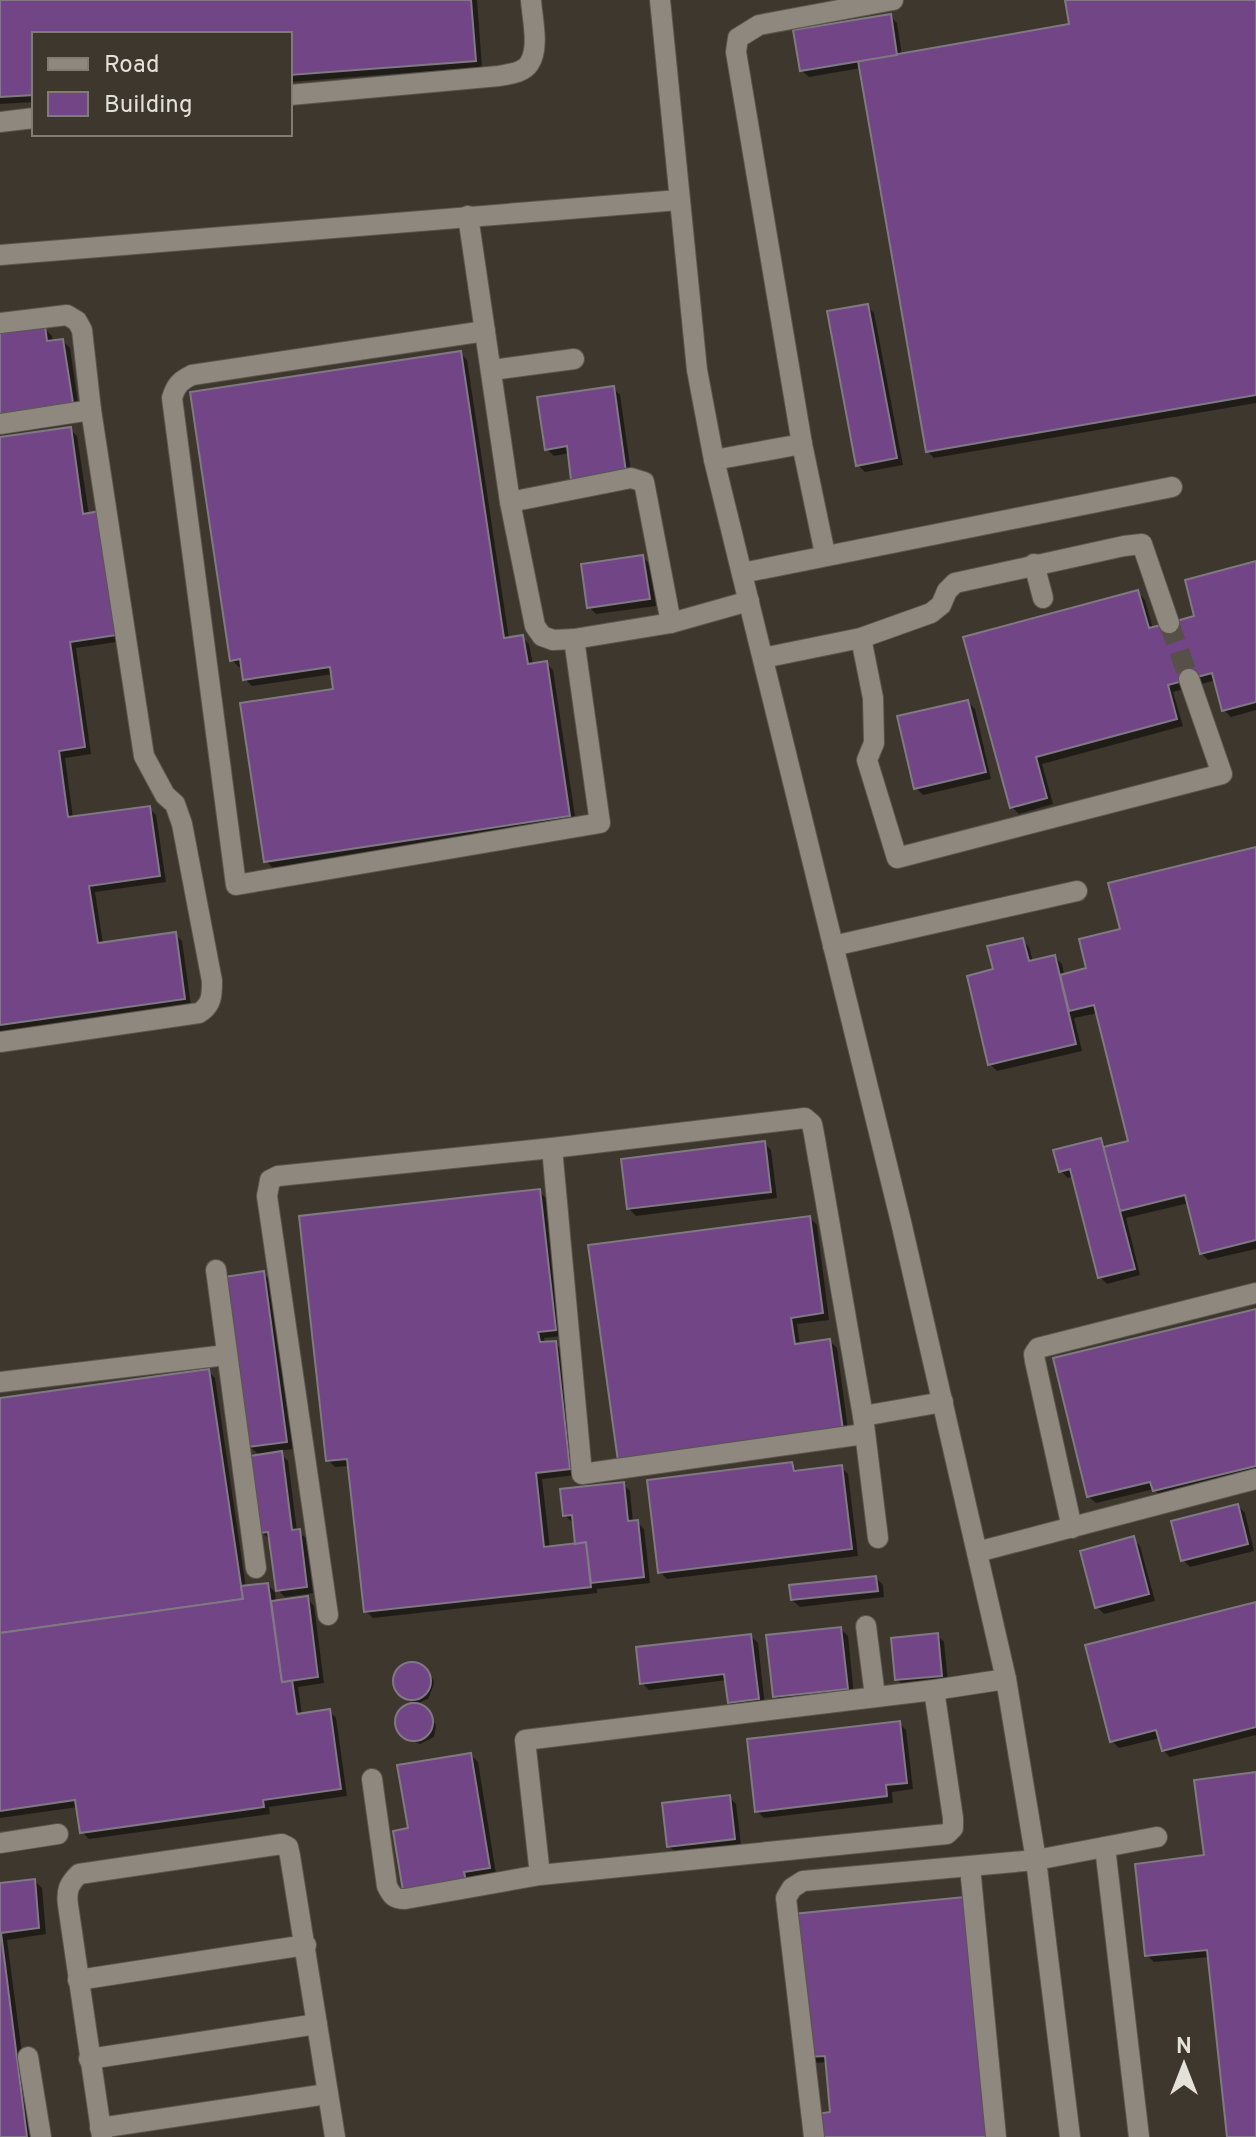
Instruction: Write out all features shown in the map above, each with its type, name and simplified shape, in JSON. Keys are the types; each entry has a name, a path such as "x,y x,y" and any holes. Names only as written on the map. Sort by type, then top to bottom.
{"lane":[{"path":"292,95 518,72 529,64 534,45 531,0"},
{"path":"660,0 697,370 714,460 943,1402 1006,1679 1036,1860 1070,2137"},
{"path":"825,554 802,444 736,52 738,38 759,25 893,0"},
{"path":"0,122 32,118"},
{"path":"0,255 679,200"},
{"path":"468,216 510,502 535,626 542,636 553,640 574,639 671,623 749,601"},
{"path":"0,323 67,315 77,321 82,330 91,410 144,756 165,795 175,804 182,824 212,981 212,997 199,1013 0,1042"},
{"path":"485,331 192,375 175,387 172,398 236,885 600,823 574,639"},
{"path":"492,370 574,359"},
{"path":"0,424 91,410"},
{"path":"714,460 802,444"},
{"path":"510,502 631,478 644,482 671,623"},
{"path":"742,573 1172,487"},
{"path":"763,658 861,638 931,613 941,605 947,591 955,583 1034,564 1142,544 1169,623"},
{"path":"1034,564 1043,598"},
{"path":"861,638 873,709 874,743 867,760 897,858 1222,774 1189,679"},
{"path":"833,946 1077,891"},
{"path":"328,1615 267,1196 270,1180 278,1176 805,1118 812,1124 864,1425 878,1538"},
{"path":"552,1148 582,1474 864,1425 943,1402"},
{"path":"216,1270 256,1568"},
{"path":"1072,1528 1035,1361 1034,1354 1038,1348 1256,1293"},
{"path":"0,1382 226,1355"},
{"path":"977,1552 1256,1479"},
{"path":"866,1626 875,1696"},
{"path":"540,1875 525,1740 1006,1679"},
{"path":"372,1779 384,1873 391,1895 397,1899 540,1875 947,1834 953,1828 953,1818 934,1690"},
{"path":"0,1843 58,1834"},
{"path":"814,2137 786,1898 792,1888 803,1881 1036,1860 1157,1837"},
{"path":"327,2094 101,2132 66,1893 70,1884 79,1874 282,1844 288,1847 335,2137"},
{"path":"1105,1847 1139,2137"},
{"path":"970,1867 996,2137"},
{"path":"78,1980 306,1945"},
{"path":"89,2059 317,2024"},
{"path":"28,2057 41,2137"}],"building":[{"path":"0,0 471,0 476,61 292,75 292,32 32,32 32,95 0,97"},
{"path":"1065,0 1256,0 1256,395 926,452 858,61 1069,24"},
{"path":"891,14 897,55 800,71 793,30"},
{"path":"868,304 897,458 856,466 827,311"},
{"path":"45,326 47,341 63,339 73,403 0,414 0,333"},
{"path":"461,351 504,638 523,635 528,664 547,661 570,816 264,862 240,703 333,689 330,667 243,680 240,659 230,661 190,392"},
{"path":"614,386 626,472 571,480 567,446 545,450 537,397"},
{"path":"71,427 83,514 100,511 117,635 70,642 85,747 59,751 68,817 150,806 160,876 89,886 98,943 176,932 185,999 0,1025 0,437"},
{"path":"643,555 650,599 587,608 581,564"},
{"path":"1256,561 1256,702 1222,711 1212,673 1168,685 1177,719 1036,757 1047,798 1010,808 963,637 1138,590 1149,628 1169,623 1194,616 1185,580"},
{"path":"968,700 986,772 914,789 897,716"},
{"path":"1256,847 1256,1240 1200,1254 1185,1195 1120,1211 1103,1147 1128,1141 1094,1005 1069,1011 1060,975 1086,968 1079,939 1120,929 1108,883"},
{"path":"1023,938 1029,961 1055,955 1076,1044 988,1065 967,976 993,969 987,946"},
{"path":"1101,1138 1135,1269 1098,1278 1070,1169 1059,1172 1053,1150"},
{"path":"765,1141 771,1192 627,1209 621,1159"},
{"path":"540,1189 556,1330 538,1332 540,1342 556,1341 570,1469 536,1473 544,1547 586,1542 591,1587 364,1612 347,1459 326,1461 299,1216"},
{"path":"810,1216 823,1313 791,1318 795,1344 830,1339 843,1430 618,1461 588,1245"},
{"path":"264,1271 287,1442 248,1447 224,1277"},
{"path":"1256,1309 1256,1466 1153,1491 1150,1482 1087,1497 1053,1358"},
{"path":"209,1369 243,1599 0,1633 0,1398"},
{"path":"282,1451 292,1530 300,1529 307,1587 276,1591 268,1532 260,1533 250,1456"},
{"path":"792,1462 794,1471 842,1465 852,1549 658,1573 647,1480"},
{"path":"624,1482 628,1521 638,1520 644,1577 591,1583 586,1542 575,1544 572,1515 563,1516 560,1489"},
{"path":"1238,1504 1248,1544 1181,1561 1171,1521"},
{"path":"1134,1536 1149,1594 1095,1608 1080,1551"},
{"path":"876,1576 878,1591 791,1600 789,1585"},
{"path":"268,1583 282,1682 292,1680 297,1714 330,1709 341,1789 263,1800 264,1807 80,1833 75,1800 0,1811 0,1633 243,1599 241,1586"},
{"path":"308,1596 318,1677 282,1682 271,1601"},
{"path":"1256,1602 1256,1727 1162,1751 1156,1730 1110,1742 1085,1645"},
{"path":"841,1627 848,1689 773,1697 766,1635"},
{"path":"938,1633 942,1676 895,1680 891,1638"},
{"path":"751,1634 759,1699 728,1703 724,1674 640,1684 636,1647"},
{"path":"412,1662 425,1668 431,1681 425,1694 412,1700 399,1694 393,1681 399,1668"},
{"path":"414,1703 427,1709 433,1722 427,1735 414,1741 401,1735 395,1722 401,1709"},
{"path":"900,1721 907,1783 886,1785 887,1796 755,1812 747,1739"},
{"path":"471,1753 490,1868 464,1872 466,1881 403,1891 393,1831 408,1828 397,1765"},
{"path":"1256,1772 1256,2137 1227,2137 1207,1950 1145,1956 1135,1864 1204,1855 1194,1780"},
{"path":"730,1795 735,1839 667,1847 662,1803"},
{"path":"35,1879 39,1928 1,1933 27,2137 0,2137 0,1883"},
{"path":"964,1897 988,2137 819,2137 817,2114 830,2112 825,2056 807,2057 793,1914"}],"tunnel":[{"path":"1169,623 1189,679"}]}
